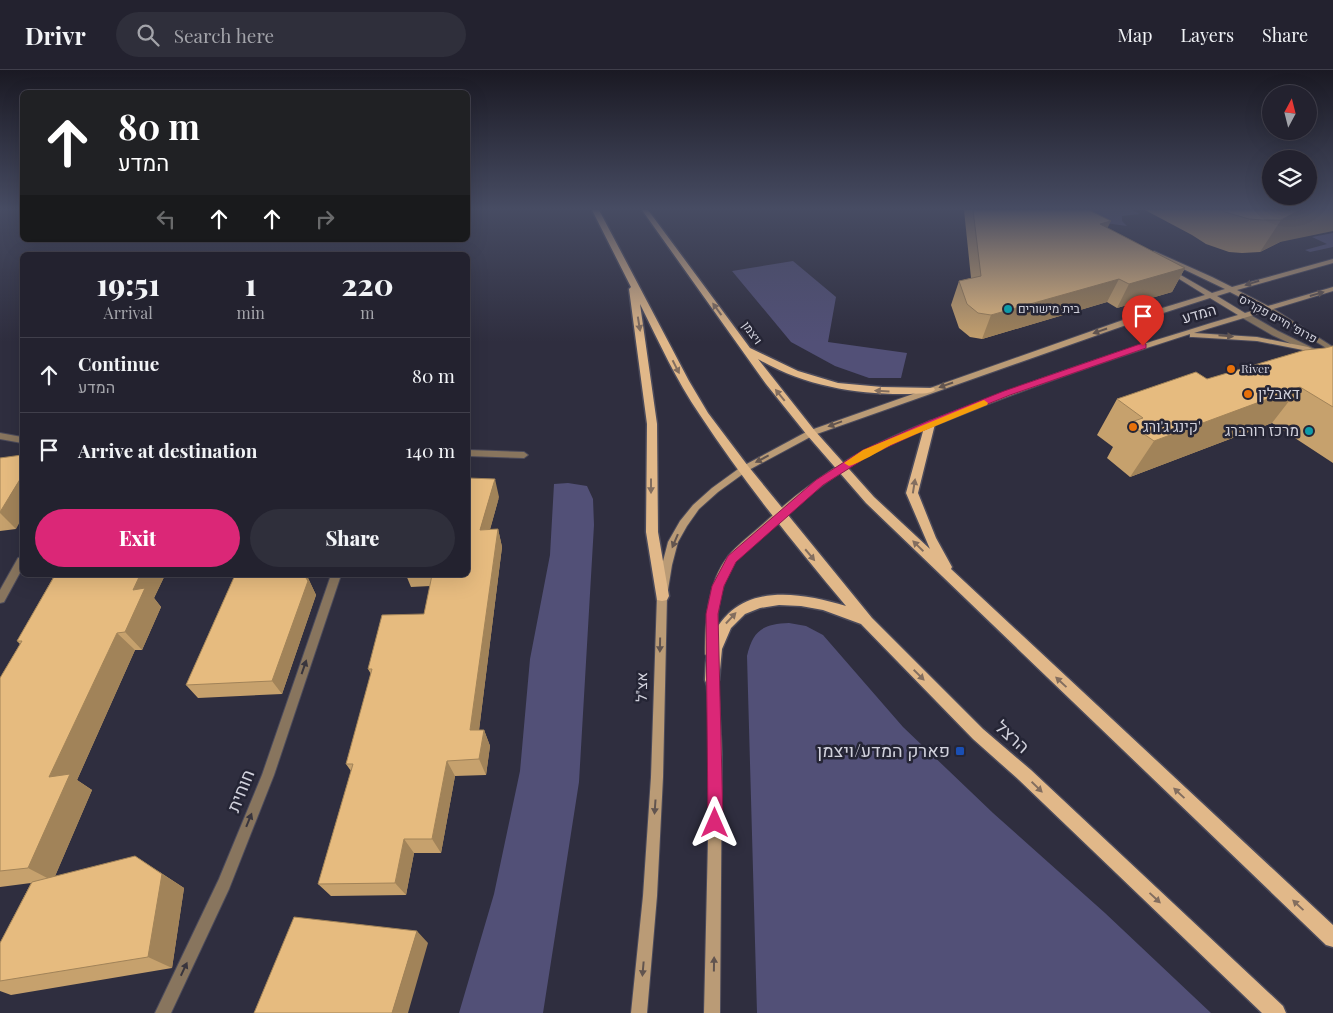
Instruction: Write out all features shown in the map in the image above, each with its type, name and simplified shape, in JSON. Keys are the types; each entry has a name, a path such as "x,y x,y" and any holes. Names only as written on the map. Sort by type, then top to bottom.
{"main road":[{"path":"619,254 684,381 704,414 744,469"},
{"name":"ויצמן","path":"677,254 770,382 840,468"},
{"path":"1156,254 1232,289 1268,309"},
{"name":"המדע","path":"811,433 1126,322 1232,289 1333,261"},
{"name":"פרופ׳ חיים פקריס","path":"1160,265 1244,315"},
{"path":"631,276 652,424 652,532 662,596"},
{"name":"המדע","path":"781,515 819,482 866,452 930,424 1044,380 1160,340 1333,289"},
{"path":"1160,340 1193,335 1214,335 1257,339 1308,349"},
{"path":"746,348 769,363 789,372 833,386 886,392 930,390"},
{"path":"930,424 912,493 930,538 952,578"},
{"name":"אצ\"ל","path":"639,1013 650,896 657,777 662,596 673,542 683,524 696,507 715,490 744,469 811,433"},
{"path":"840,468 892,521 1333,938"},
{"name":"הרצל","path":"744,469 781,515 803,547 867,622 978,734 1025,775 1276,1013"},
{"path":"712,1013 716,772 712,680 712,614 716,592 723,572 732,560 781,515"},
{"path":"712,680 715,646 721,632 740,609 754,604 788,599 822,604 844,611 867,622"}],"street":[{"name":"פרופ׳ חיים פקריס","path":"1268,309 1333,350"},
{"name":"פרופ׳ חיים פקריס","path":"1244,315 1333,361"},
{"path":"0,436 20,440"},
{"path":"470,453 524,455"},
{"path":"0,599 20,564"},
{"name":"חוחית","path":"163,1013 224,884 268,775 335,577"}],"shaded area":[{"path":"793,261 836,297 828,342 907,353 901,378 869,378 835,366 791,342 732,271"},
{"path":"568,483 587,486 593,499 594,525 579,782 543,1013 459,1013 494,894 520,771 530,659 550,555 554,484"},
{"path":"789,623 806,626 823,635 903,727 993,813 1105,913 1211,1013 757,1013 747,656 752,640 760,630 772,625"}],"building":[{"path":"978,254 1158,254 1185,268 1129,284 1119,279 991,315 978,313 967,304 959,281 981,276"},
{"path":"1333,346 1333,407 1300,387 1154,441 1128,423 1143,418 1117,399 1196,372 1207,379 1305,350"},
{"path":"20,455 20,479 0,512 0,458"},
{"path":"470,478 495,479 480,530 498,529 470,730 484,730 479,759 447,761 432,839 404,839 395,883 318,884 353,764 346,764 372,669 368,669 382,615 424,614 432,577 470,577"},
{"path":"54,577 139,577 133,590 145,588 125,632 117,633 49,777 70,774 28,868 0,871 0,678 22,641 17,641"},
{"path":"234,577 305,577 308,581 272,681 186,685"},
{"path":"135,856 162,874 148,957 0,981 0,943 32,882"},
{"path":"294,917 417,931 392,1013 254,1013"}],"slow traffic":[{"path":"849,463 866,452 906,434 984,403"}],"place":[{"name":"בית מישורים","path":"1008,309"},
{"name":"River","path":"1231,369"},
{"name":"דאבלין","path":"1248,394"},
{"name":"קינג ג'ורג'","path":"1133,427"},
{"name":"מרכז רורברג","path":"1309,431"},
{"name":"פארק המדע/ויצמן","path":"960,751"}],"route":[{"path":"715,823 716,754 711,646 712,614 714,598 723,572 732,560 819,482 866,452 1007,393 1143,346"}]}
